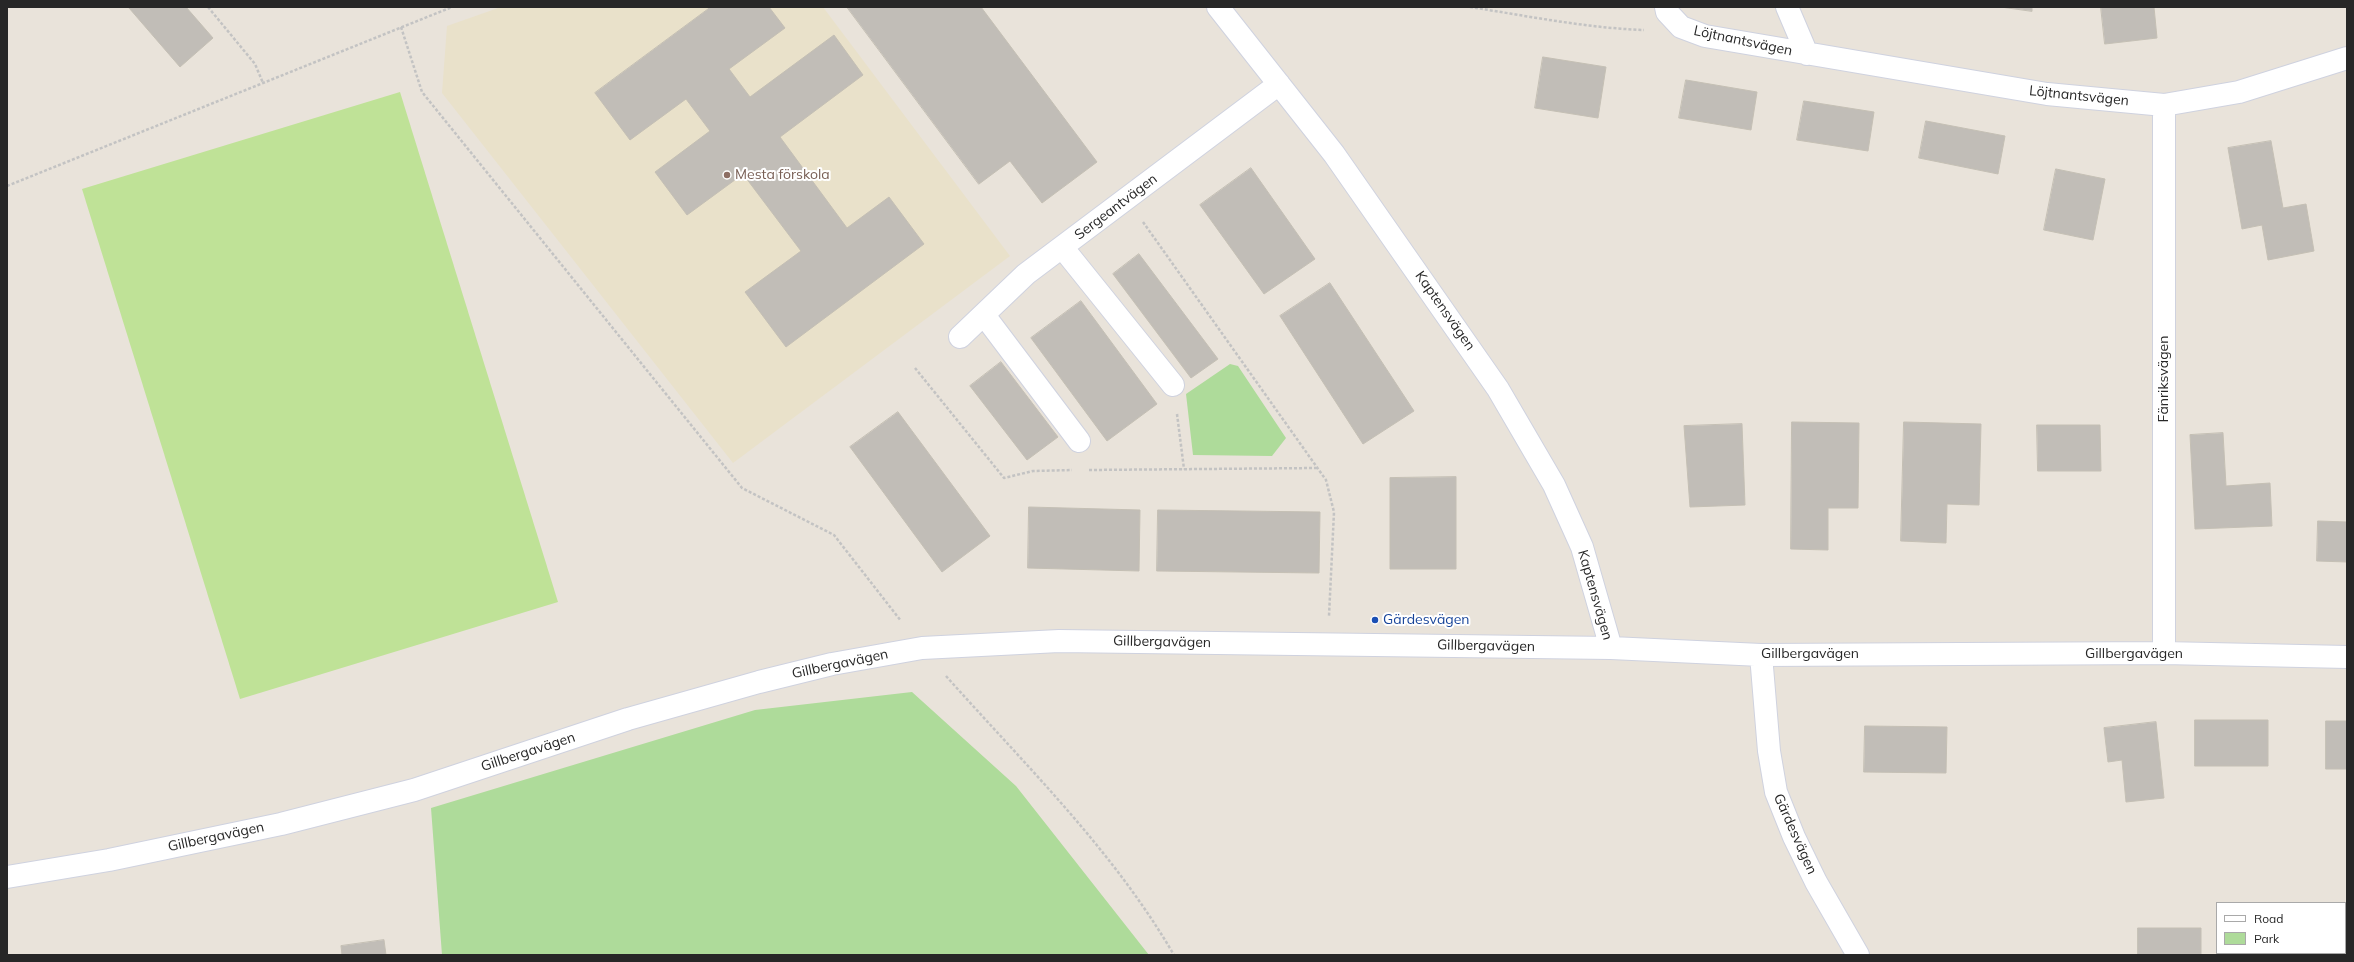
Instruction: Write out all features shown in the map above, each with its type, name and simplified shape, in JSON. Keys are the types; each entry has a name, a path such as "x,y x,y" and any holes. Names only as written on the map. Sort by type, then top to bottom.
{"street":[{"name":"Kaptensvägen","path":"1218,7 1334,154 1498,389 1554,485 1582,547 1611,648"},
{"name":"Löjtnantsvägen","path":"1787,7 1807,54"},
{"name":"Löjtnantsvägen","path":"1669,12 1681,27 1705,36 2047,94 2164,105 2239,92 2347,58"},
{"name":"Sergeantvägen","path":"960,338 1026,274 1278,84"},
{"name":"Fänriksvägen","path":"2164,105 2164,653"},
{"path":"1062,247 1173,385"},
{"path":"984,315 1080,441"},
{"name":"Gillbergavägen","path":"7,877 109,860 280,824 414,790 628,719 759,682 832,664 922,648 1059,641 1611,648 1761,655 2164,653 2347,657"},
{"name":"Gärdesvägen","path":"1761,655 1769,751 1776,792 1794,837 1816,882 1858,955"}],"path":[{"path":"208,7 255,64 263,83"},
{"path":"7,186 452,7"},
{"path":"1470,7 1617,29 1656,29 1669,12"},
{"path":"401,27 422,92 742,488 834,535 922,648 1090,834 1130,885 1174,955"},
{"path":"1127,199 1326,480 1334,512 1327,644"},
{"path":"1173,385 1184,469"}],"shaded area":[{"name":"Mesta förskola","path":"501,7 823,7 1010,256 733,463 442,93 447,26"}],"green space":[{"path":"400,92 558,602 240,699 82,189"},
{"path":"1230,364 1238,366 1286,438 1272,456 1193,455 1186,394"},
{"path":"912,692 1016,786 1149,955 442,955 431,808 755,710"}],"building":[{"path":"186,7 213,38 180,67 129,8"},
{"path":"711,7 769,7 785,28 729,69 750,97 834,35 863,75 780,137 847,228 889,197 924,244 786,347 745,292 801,251 743,174 687,215 655,172 710,131 686,99 630,140 595,93"},
{"path":"847,7 981,7 1097,162 1042,203 1010,161 979,184"},
{"path":"2001,7 2032,7 2032,11"},
{"path":"2101,7 2154,7 2157,38 2105,44"},
{"path":"1543,57 1606,67 1598,118 1535,108"},
{"path":"1686,80 1757,92 1751,130 1679,118"},
{"path":"1804,101 1874,112 1868,151 1797,140"},
{"path":"1926,121 2005,136 1998,174 1919,158"},
{"path":"2271,141 2283,208 2306,204 2314,251 2268,260 2262,225 2242,229 2228,148"},
{"path":"1251,168 1315,259 1264,294 1200,205"},
{"path":"2056,169 2105,179 2093,240 2044,230"},
{"path":"1139,254 1218,359 1191,378 1113,274"},
{"path":"1330,283 1414,411 1363,444 1280,316"},
{"path":"1081,301 1157,404 1107,441 1031,338"},
{"path":"1001,362 1058,437 1027,460 970,386"},
{"path":"898,412 990,536 942,572 850,447"},
{"path":"1792,422 1859,423 1858,508 1828,508 1828,550 1791,549"},
{"path":"1904,422 1981,424 1979,505 1947,504 1946,543 1901,541"},
{"path":"1742,424 1745,505 1690,507 1684,426"},
{"path":"2037,425 2100,425 2101,471 2038,471"},
{"path":"2223,433 2226,486 2270,483 2272,526 2195,529 2190,435"},
{"path":"1456,477 1456,569 1390,569 1390,478"},
{"path":"1029,507 1140,510 1139,571 1028,568"},
{"path":"1158,510 1320,512 1319,573 1157,571"},
{"path":"2318,521 2347,522 2347,562 2317,561"},
{"path":"2195,720 2268,720 2268,766 2195,766"},
{"path":"2326,721 2347,721 2347,769 2326,769"},
{"path":"2156,722 2164,798 2126,802 2122,760 2108,762 2104,728"},
{"path":"1865,726 1947,727 1946,773 1864,772"},
{"path":"2138,928 2201,928 2201,955 2138,955"},
{"path":"384,940 386,955 342,955 341,946"},
{"path":"2270,954 2339,954 2339,955"}],"place":[{"name":"Mesta förskola","path":"727,175"},
{"name":"Gärdesvägen","path":"1375,620"}]}
